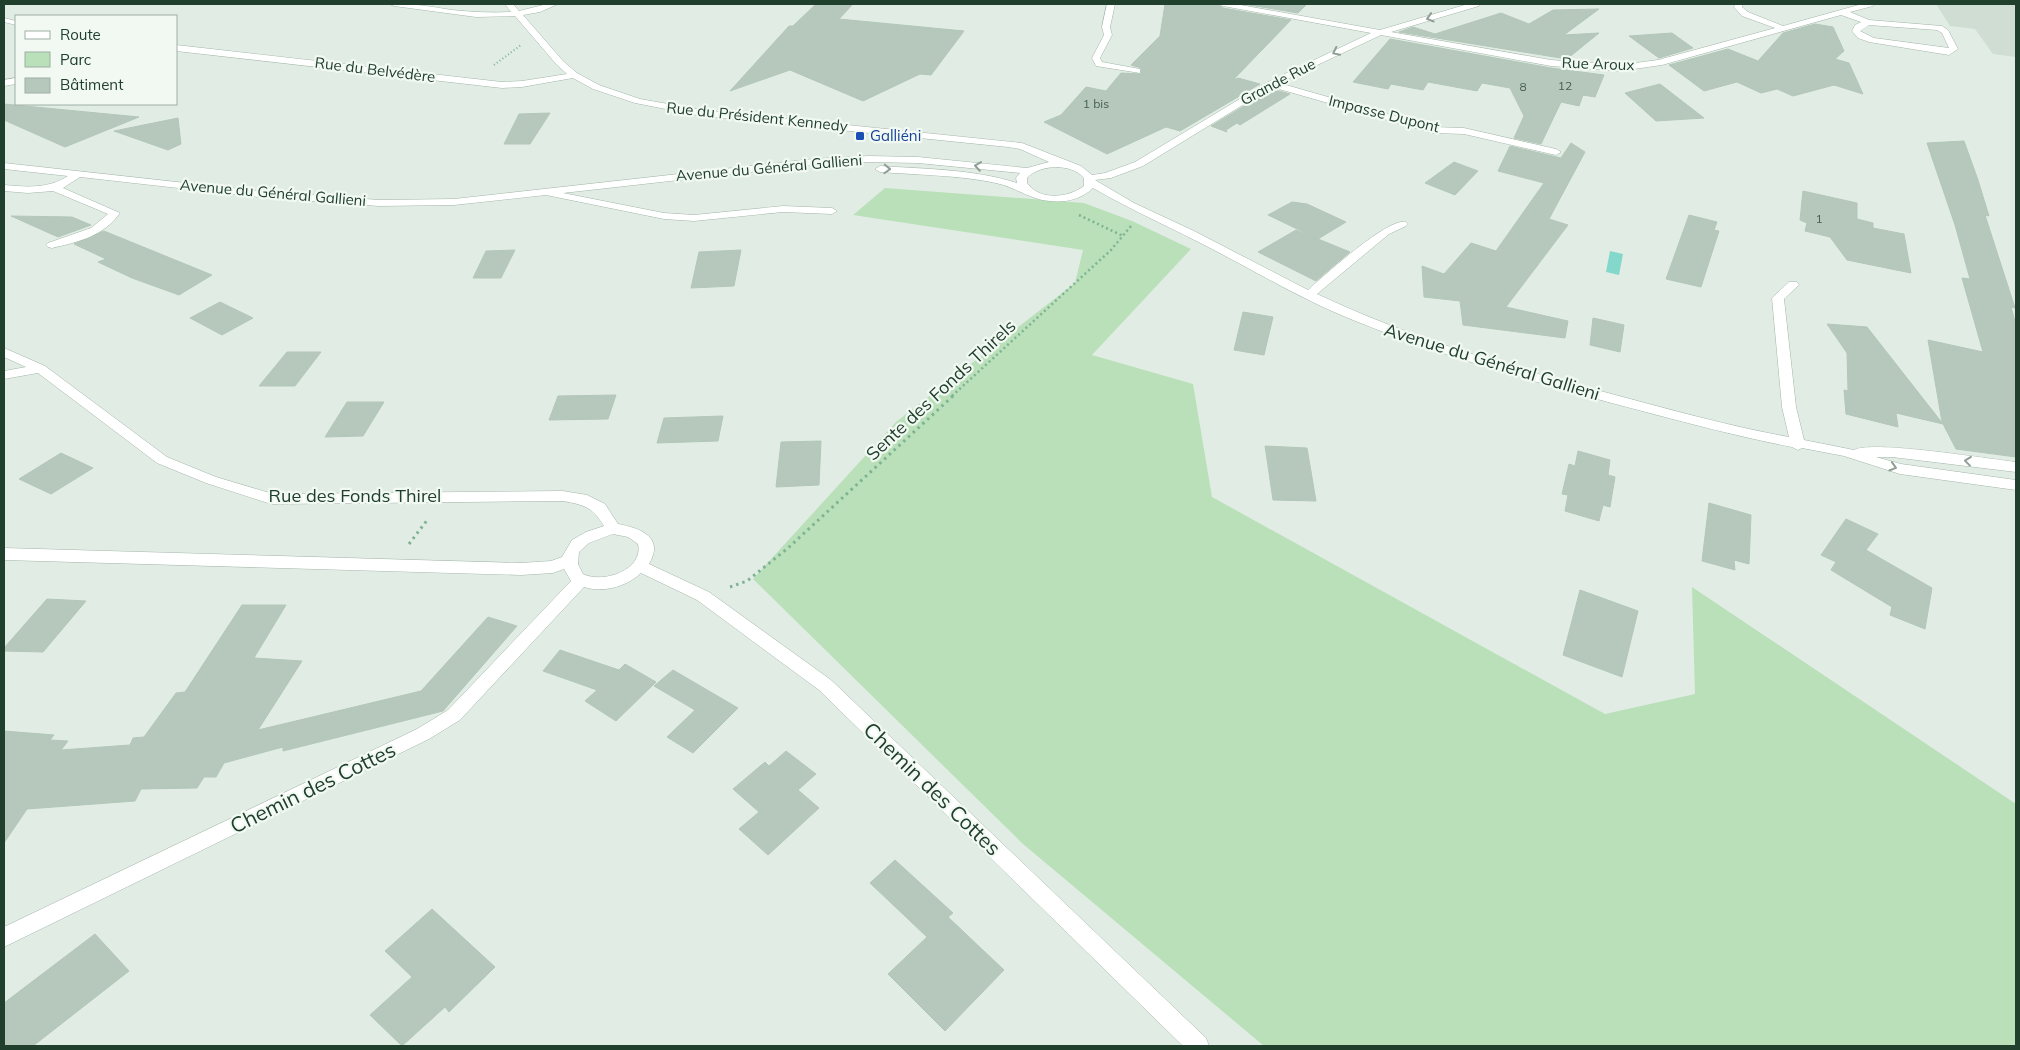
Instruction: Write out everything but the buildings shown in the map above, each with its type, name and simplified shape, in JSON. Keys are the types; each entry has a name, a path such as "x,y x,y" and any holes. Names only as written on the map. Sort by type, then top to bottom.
{"street":[{"path":"394,4 463,13 529,12 554,4"},
{"name":"Rue du Président Kennedy","path":"509,4 560,63 574,75 619,95 658,106 702,113 1022,146 1083,171 1090,180"},
{"path":"1112,4 1106,27 1108,35 1096,58 1099,64 1137,71"},
{"name":"Rue Aroux","path":"1223,4 1552,63 1620,68 1659,63 1848,9 1871,7"},
{"name":"Grande Rue","path":"1090,180 1139,164 1271,84 1356,42 1381,32 1476,4"},
{"path":"1739,4 1738,7 1745,14 1782,28"},
{"path":"1829,5 1848,9 1868,22 1939,28 1945,32 1954,50 1949,52 1872,40 1861,36 1856,31 1858,27 1868,22"},
{"name":"Rue du Belvédère","path":"178,48 502,85 522,84 574,75"},
{"name":"Impasse Dupont","path":"1271,84 1433,130 1464,131 1556,152"},
{"path":"1038,154 1043,165"},
{"name":"Avenue du Général Gallieni","path":"4,166 269,195 366,202 454,202 784,164 869,159 941,161 1027,171"},
{"path":"1026,189 1022,183 1022,177 1027,171 1043,165 1063,164"},
{"name":"Avenue du Général Gallieni","path":"542,193 582,192 784,171 838,168 892,169 998,180 1045,197 1063,197 1079,194 1130,205"},
{"path":"4,188 28,190 58,187 78,174"},
{"path":"1079,194 1085,190 1090,180"},
{"name":"Avenue du Général Gallieni","path":"1090,180 1130,205 1355,317 1422,343 1502,368 1738,432 1798,445 1846,452 1892,452 2016,467"},
{"path":"52,245 91,233 109,223 115,212 58,190 58,187"},
{"path":"542,193 674,217 694,218 783,209 832,211"},
{"path":"1309,295 1386,232 1402,224"},
{"path":"1793,285 1778,298 1789,407 1798,445"},
{"name":"Rue des Fonds Thirel","path":"4,352 40,369 162,460 211,480 273,499 563,496 582,499 600,508 614,529"},
{"path":"4,375 40,369"},
{"name":"Avenue du Général Gallieni","path":"1846,452 1900,469 2016,485"},
{"path":"614,529 628,530 640,535 646,544 646,555 640,566 627,576 611,582 595,583 580,580 572,571 570,560 573,551 590,536 614,529"},
{"path":"4,554 521,569 552,567 570,560"},
{"name":"Chemin des Cottes","path":"640,566 703,596 824,685 1198,1046"},
{"name":"Chemin des Cottes","path":"4,937 423,734 454,714 580,580"}],"path":[{"path":"470,82 526,42 541,40"},
{"name":"Sente des Fonds Thirels","path":"747,581 788,548 1111,250 1144,211"},
{"path":"393,565 445,496"}],"shaded area":[{"path":"1936,4 2016,4 2016,57 1993,54 1975,29 1950,26"}],"green space":[{"path":"885,188 1084,203 1132,221 1191,249 1092,355 1193,384 1212,497 1605,714 1695,694 1692,587 2016,804 2016,1046 1264,1046 1023,844 753,579 896,422 1075,283 1083,250 853,215"}],"water":[{"path":"1610,251 1623,254 1619,275 1606,272"}],"place":[{"name":"Galliéni","path":"860,136"}]}
